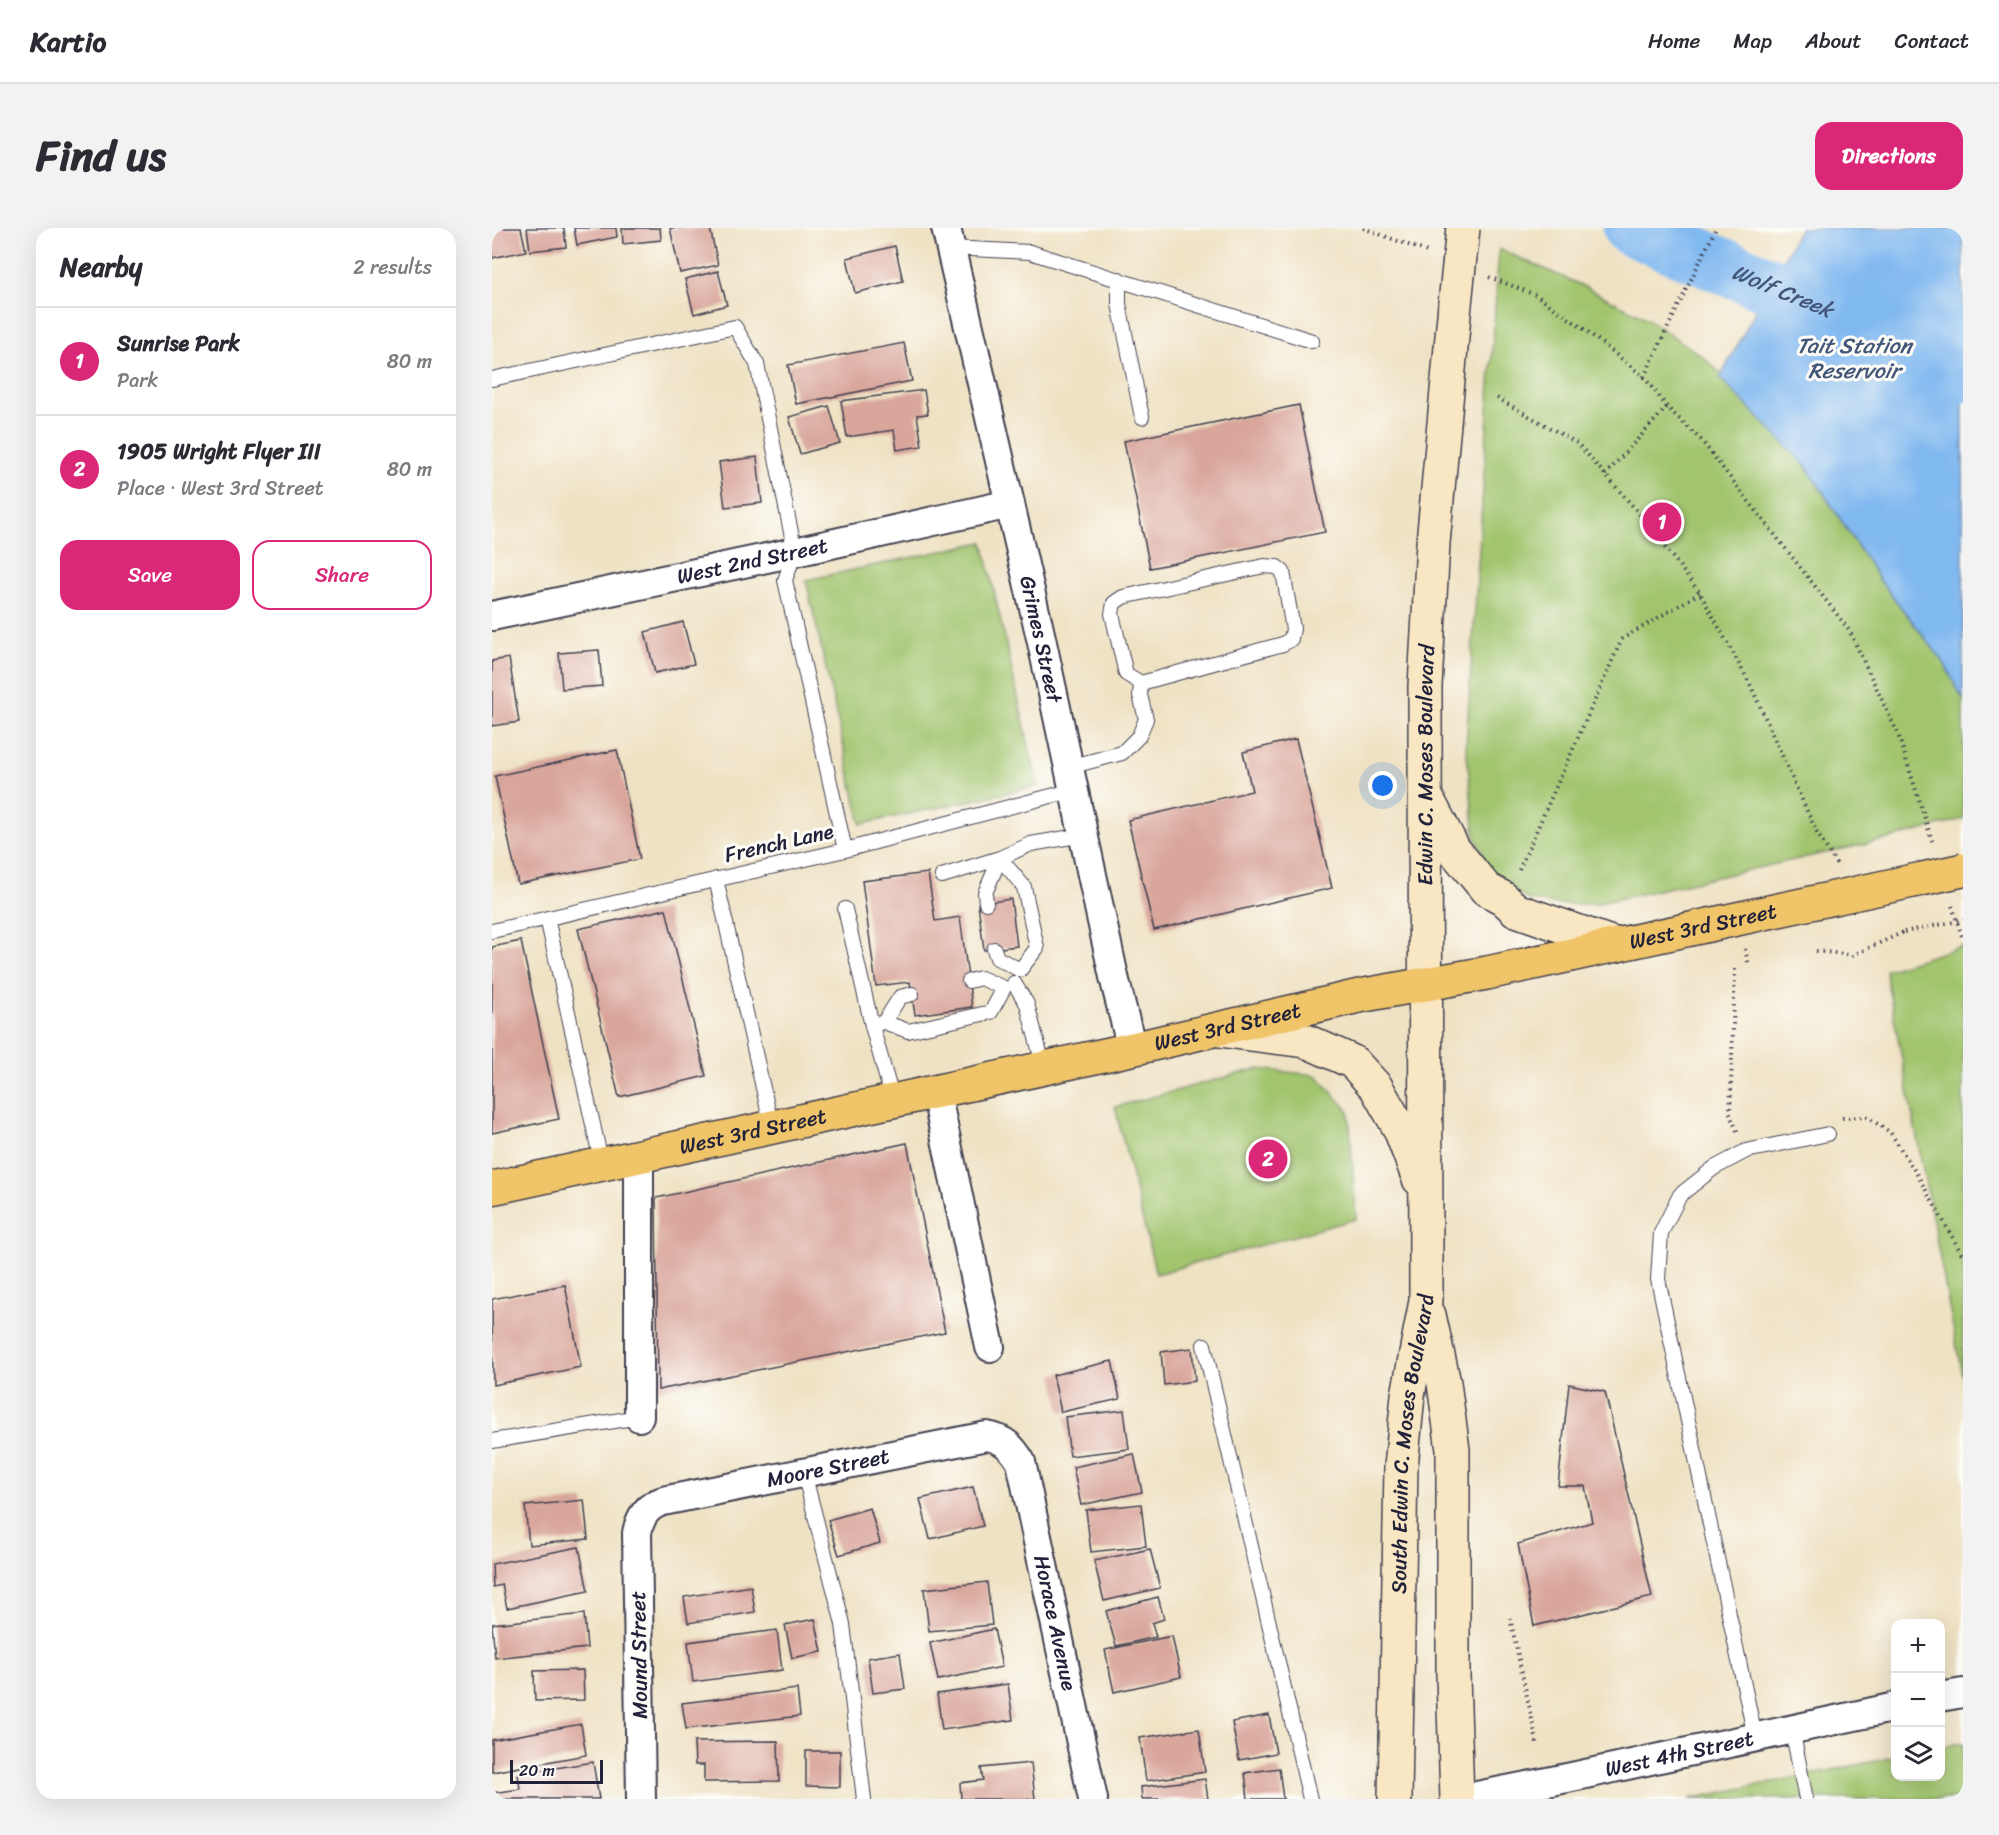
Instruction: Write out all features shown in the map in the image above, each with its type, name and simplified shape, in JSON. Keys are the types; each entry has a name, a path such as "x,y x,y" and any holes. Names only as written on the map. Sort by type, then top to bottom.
{"main road":[{"name":"Edwin C. Moses Boulevard","path":"1426,1301 1425,686 1433,543 1463,228"},
{"path":"1425,795 1454,850 1486,889 1503,898 1516,910 1617,945"},
{"name":"West 3rd Street","path":"492,1188 1132,1049 1359,996 1427,985 1963,870"},
{"path":"1214,1030 1306,1041 1353,1062 1376,1087 1400,1129 1427,1198"},
{"name":"South Edwin C. Moses Boulevard","path":"1395,1799 1401,1467 1408,1395 1426,1301"},
{"name":"South Edwin C. Moses Boulevard","path":"1426,1301 1444,1383 1453,1450 1453,1676 1457,1799"}],"street":[{"name":"Grimes Street","path":"948,238 1132,1049"},
{"name":"West 2nd Street","path":"492,616 1010,504"},
{"path":"936,1092 990,1347"},
{"path":"639,1157 639,1417"},
{"name":"Moore Street","path":"644,1514 663,1500 987,1436 1000,1438 1013,1448"},
{"name":"Horace Avenue","path":"1013,1448 1021,1462 1093,1799"},
{"name":"Mound Street","path":"641,1799 637,1533 644,1514"},
{"path":"1945,1696 1963,1693"},
{"name":"West 4th Street","path":"1462,1799 1529,1792 1755,1737 1891,1708"}],"lane":[{"path":"948,238 1030,252 1312,341"},
{"path":"1119,279 1119,304 1142,417"},
{"path":"492,379 735,327 757,364 795,552 786,580 845,850"},
{"path":"1264,566 1276,567 1283,572 1293,630 1291,639 1283,645 1141,683 1126,675 1112,614 1114,603 1123,597 1264,566"},
{"name":"French Lane","path":"492,931 845,850 1071,778 1122,753 1139,736 1146,720 1140,695 1141,683"},
{"path":"942,876 1000,858 1031,844 1083,835"},
{"path":"986,903 985,893 1000,858"},
{"path":"878,1024 908,1031 991,1012 1037,948 1024,886 1000,858"},
{"path":"716,879 772,1128"},
{"path":"844,909 878,1024 893,1101"},
{"path":"547,918 602,1165"},
{"path":"994,949 997,958 1027,1005 1044,1068"},
{"path":"969,981 981,978 1013,981"},
{"path":"878,1024 900,997 912,994"},
{"path":"1755,1737 1658,1279 1661,1233 1680,1195 1714,1168 1746,1151 1828,1134"},
{"path":"1204,1345 1310,1799"},
{"path":"492,1441 639,1417"},
{"path":"804,1473 843,1624 864,1799"},
{"path":"1792,1729 1806,1799"}],"path":[{"path":"1363,228 1437,255"},
{"path":"1644,376 1716,228"},
{"path":"1481,273 1536,295 1588,332 1644,376 1667,406 1701,440 1849,630 1898,735 1934,847"},
{"path":"1497,398 1577,443 1638,512 1700,593 1750,684 1817,833 1855,893"},
{"path":"1605,475 1667,406"},
{"path":"1516,876 1622,639 1700,593"},
{"path":"1952,903 1963,939"},
{"path":"1816,951 1853,955 1904,932 1963,920"},
{"path":"1735,969 1730,1115 1746,1151"},
{"path":"1828,1134 1843,1117 1867,1117 1890,1132 1918,1176 1963,1256"},
{"path":"1510,1618 1538,1747"}],"green space":[{"path":"1499,249 1581,285 1646,318 1702,356 1759,409 1806,466 1879,579 1943,661 1963,700 1963,819 1897,837 1595,904 1554,904 1529,900 1494,879 1475,837 1466,745"},
{"path":"983,542 1038,786 861,824 806,580"},
{"path":"1963,946 1963,1380 1885,970"},
{"path":"1256,1069 1316,1075 1349,1111 1356,1219 1156,1274 1115,1107"},
{"path":"1963,1743 1963,1799 1690,1799 1891,1758 1891,1781 1945,1781 1945,1746"}],"water":[{"name":"Tait Station Reservoir","path":"1800,228 1963,228 1963,700 1943,661 1879,579 1806,466 1720,378"}],"building":[{"path":"492,228 521,228 526,251 492,258"},
{"path":"527,228 564,228 566,247 530,251"},
{"path":"574,228 616,228 617,237 577,245"},
{"path":"622,228 660,228 661,240 623,244"},
{"path":"670,228 710,228 718,265 680,273"},
{"path":"895,246 903,281 855,293 847,258"},
{"path":"718,271 727,305 694,314 685,279"},
{"path":"904,343 912,381 796,404 788,365"},
{"path":"924,390 928,414 917,415 922,446 897,450 894,430 847,437 841,401"},
{"path":"1299,405 1325,532 1150,568 1124,441"},
{"path":"829,406 840,443 800,454 789,417"},
{"path":"757,457 762,503 725,507 719,462"},
{"path":"683,622 694,664 655,673 645,632"},
{"path":"599,650 602,686 562,689 559,653"},
{"path":"509,658 519,722 492,726 492,661"},
{"path":"1296,739 1332,888 1154,930 1128,820 1252,791 1243,752"},
{"path":"617,750 640,859 518,884 495,776"},
{"path":"928,873 935,921 960,917 972,1007 915,1015 910,982 876,986 862,881"},
{"path":"1011,899 1017,946 984,950 978,904"},
{"path":"666,909 706,1076 619,1097 578,929"},
{"path":"521,941 559,1119 492,1133 492,947"},
{"path":"907,1143 945,1332 658,1390 656,1198"},
{"path":"565,1285 581,1367 493,1385 492,1299"},
{"path":"1192,1348 1195,1381 1164,1385 1161,1352"},
{"path":"1112,1361 1120,1399 1061,1412 1053,1375"},
{"path":"1569,1384 1605,1392 1652,1597 1534,1626 1518,1544 1592,1522 1585,1486 1558,1486"},
{"path":"1124,1410 1129,1449 1070,1456 1065,1417"},
{"path":"1134,1454 1142,1492 1081,1505 1073,1467"},
{"path":"973,1487 983,1526 930,1539 920,1499"},
{"path":"584,1500 588,1539 529,1545 525,1506"},
{"path":"1141,1504 1146,1546 1091,1552 1086,1510"},
{"path":"870,1508 880,1543 839,1555 828,1520"},
{"path":"579,1547 588,1591 507,1608 502,1585 493,1587 492,1564"},
{"path":"1150,1549 1160,1588 1104,1601 1094,1561"},
{"path":"987,1582 992,1625 929,1631 924,1589"},
{"path":"751,1586 755,1612 688,1623 684,1597"},
{"path":"1158,1597 1164,1619 1152,1623 1156,1637 1116,1646 1106,1611"},
{"path":"584,1614 587,1648 495,1658 492,1624"},
{"path":"815,1619 822,1652 792,1658 785,1625"},
{"path":"994,1629 1002,1667 938,1680 930,1643"},
{"path":"777,1630 782,1670 693,1682 688,1642"},
{"path":"1172,1636 1181,1677 1114,1692 1105,1650"},
{"path":"900,1653 905,1689 873,1693 868,1658"},
{"path":"583,1670 584,1700 535,1701 534,1671"},
{"path":"1008,1684 1013,1720 942,1730 937,1694"},
{"path":"797,1689 800,1716 686,1729 682,1703"},
{"path":"1269,1715 1276,1753 1239,1760 1232,1722"},
{"path":"581,1724 586,1755 492,1772 492,1740"},
{"path":"1199,1729 1205,1772 1146,1781 1140,1738"},
{"path":"778,1741 779,1781 704,1782 704,1765 695,1765 694,1742"},
{"path":"806,1751 840,1751 840,1787 806,1786"},
{"path":"593,1762 599,1799 492,1799 492,1793 520,1789 518,1774"},
{"path":"1031,1763 1035,1799 961,1799 960,1783 983,1780 981,1768"},
{"path":"1279,1768 1283,1799 1248,1799 1245,1773"},
{"path":"1205,1779 1208,1799 1142,1799 1141,1787"}],"waterway":[{"name":"Wolf Creek","path":"1631,228 1894,336 1963,374"}],"place":[{"name":"Sunrise Park","path":"1662,522"},
{"name":"1905 Wright Flyer III","path":"1268,1159"}]}
